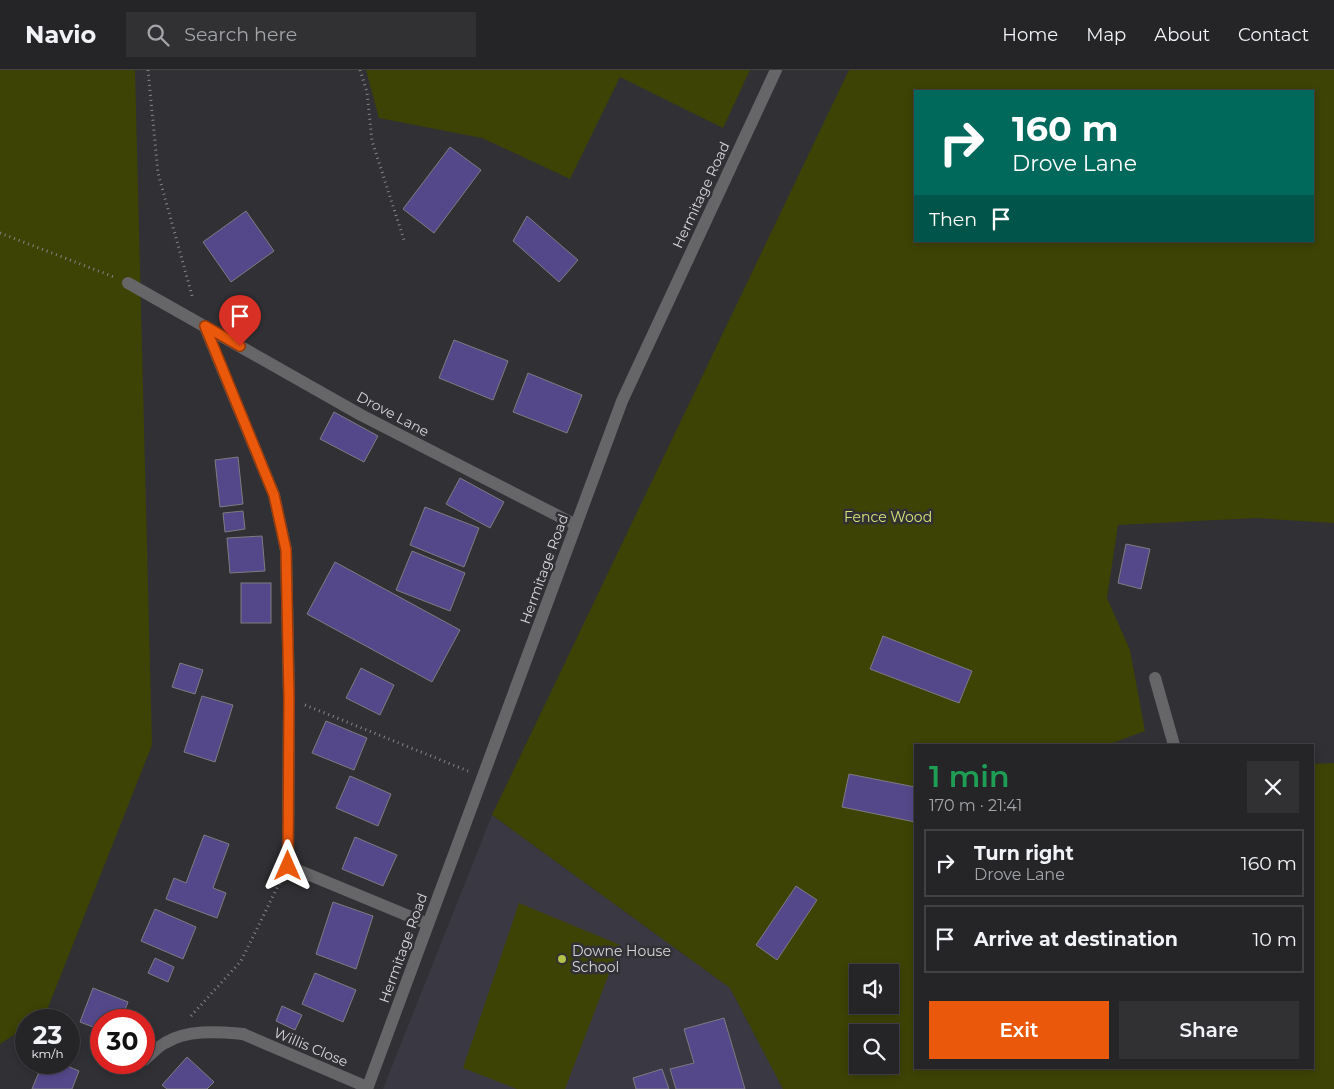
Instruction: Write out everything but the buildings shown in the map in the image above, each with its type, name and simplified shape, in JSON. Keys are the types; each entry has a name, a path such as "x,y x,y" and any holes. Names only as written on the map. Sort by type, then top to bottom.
{"street":[{"name":"Hermitage Road","path":"367,1088 622,401 776,70"},
{"name":"Drove Lane","path":"128,283 361,415 576,525"},
{"path":"203,325 274,495 286,550 289,698 288,866 428,924"},
{"path":"1155,678 1174,744"},
{"name":"Willis Close","path":"165,1042 190,1034 216,1032 243,1034 367,1088"},
{"path":"155,1051 165,1042"}],"path":[{"path":"148,70 158,173 203,325"},
{"path":"360,70 367,92 372,141 404,240"},
{"path":"0,233 128,283"},
{"path":"289,698 483,777"},
{"path":"165,1042 241,961 288,866"}],"shaded area":[{"name":"Downe House School","path":"492,815 730,988 783,1089 383,1089"}],"green space":[{"path":"0,70 135,70 152,745 47,1009 15,1009 15,1034 0,1044"},
{"path":"366,70 750,70 723,128 620,77 570,179 482,138 379,118"},
{"name":"Fence Wood","path":"849,70 1334,70 1334,523 1256,518 1118,525 1107,598 1130,650 1145,731 1110,744 914,744 914,1069 1314,1069 1314,764 1334,763 1334,1089 783,1089 730,988 492,815"},
{"path":"519,903 620,945 565,1089 517,1089 463,1068"}],"place":[{"name":"Downe House School","path":"562,959"}],"route":[{"path":"240,346 205,326 274,495 286,550 289,698 288,866"}]}
